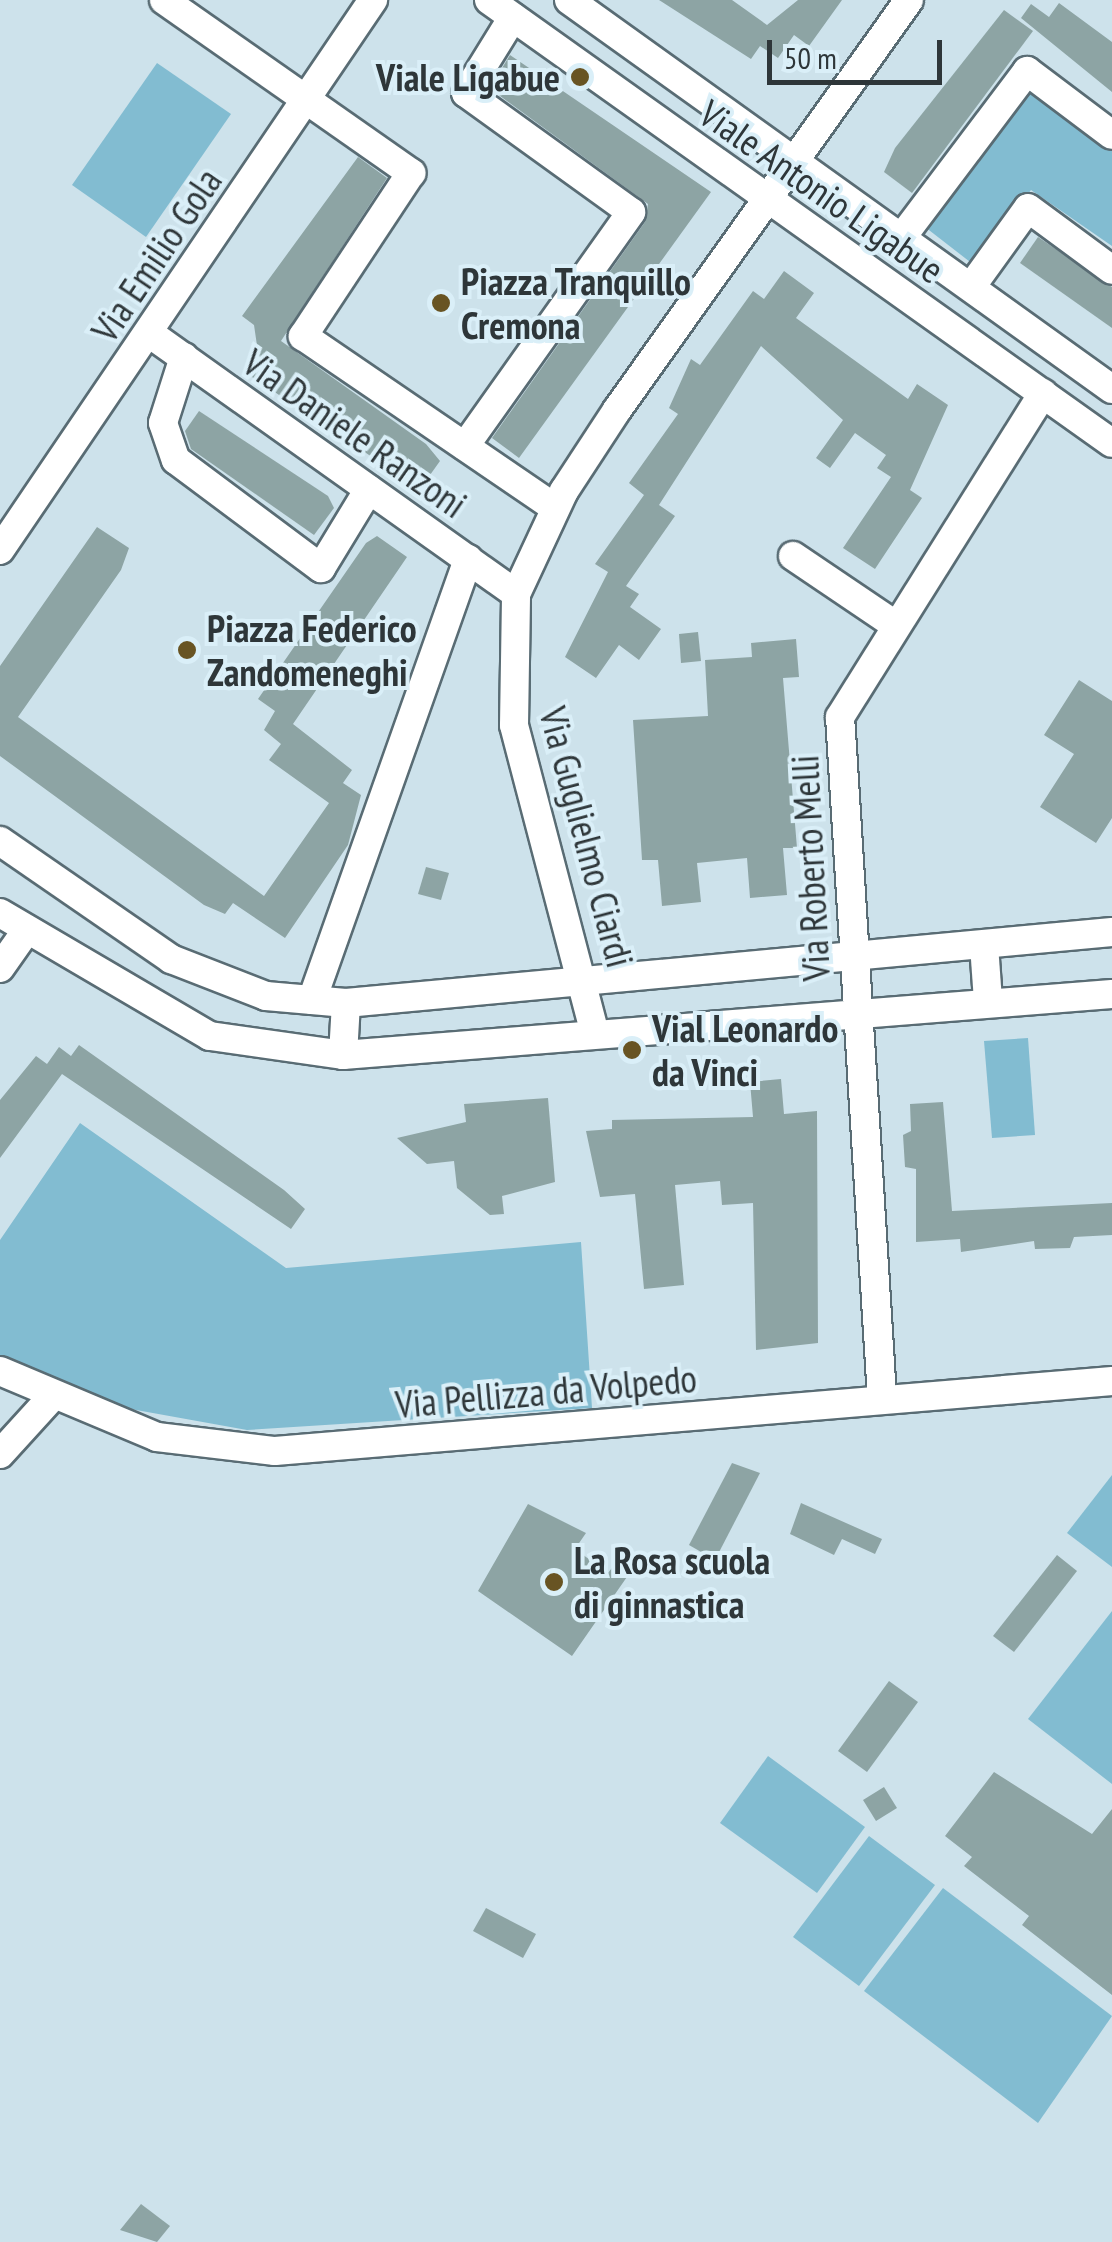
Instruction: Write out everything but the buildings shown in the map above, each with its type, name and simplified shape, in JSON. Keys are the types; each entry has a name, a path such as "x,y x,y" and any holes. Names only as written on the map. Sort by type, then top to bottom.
{"street":[{"path":"164,0 411,173 303,336 556,508"},
{"name":"Via Emilio Gola","path":"0,550 373,0"},
{"name":"Viale Antonio Ligabue","path":"489,0 1112,443"},
{"name":"Viale Antonio Ligabue","path":"569,0 1112,389"},
{"name":"Via Guglielmo Ciardi","path":"596,1034 589,982 514,725 516,594 556,508 766,198 909,0"},
{"path":"465,446 631,212 466,93 513,17"},
{"path":"902,237 1027,71 1112,134"},
{"path":"972,287 1028,208 1112,270"},
{"name":"Via Daniele Ranzoni","path":"150,333 516,594"},
{"path":"184,358 162,423 176,460 321,568 369,489"},
{"name":"Via Roberto Melli","path":"882,1397 853,1013 855,958 840,718 894,624 1043,393"},
{"path":"793,556 894,624"},
{"path":"312,1000 468,559"},
{"path":"2,846 170,959 266,996 346,1003 855,958 1110,929"},
{"path":"0,913 210,1036 343,1055 1112,994"},
{"path":"0,968 26,931"},
{"path":"984,945 988,1001"},
{"path":"343,1055 346,1003"},
{"name":"Via Pellizza da Volpedo","path":"0,1371 50,1399 157,1437 275,1451 1112,1380"},
{"path":"0,1454 50,1399"}],"shaded area":[{"path":"157,63 231,114 146,237 72,185"},
{"path":"1033,84 1112,144 1112,246 1031,190 974,265 925,227"},
{"path":"1028,1038 1035,1135 992,1138 984,1041"},
{"path":"80,1123 286,1268 581,1242 592,1408 247,1430 114,1406 0,1355 0,1240"},
{"path":"1112,1475 1112,1567 1067,1533"},
{"path":"1112,1611 1112,1784 1028,1719"},
{"path":"768,1756 865,1827 817,1893 720,1823"},
{"path":"869,1836 935,1885 859,1986 793,1937"},
{"path":"943,1888 1112,2016 1038,2123 864,1991"}],"place":[{"name":"Viale Ligabue","path":"580,77"},
{"name":"Piazza Tranquillo Cremona","path":"441,303"},
{"name":"Piazza Federico Zandomeneghi","path":"187,650"},
{"name":"Vial Leonardo da Vinci","path":"632,1050"},
{"name":"La Rosa scuola di ginnastica","path":"554,1582"}]}
